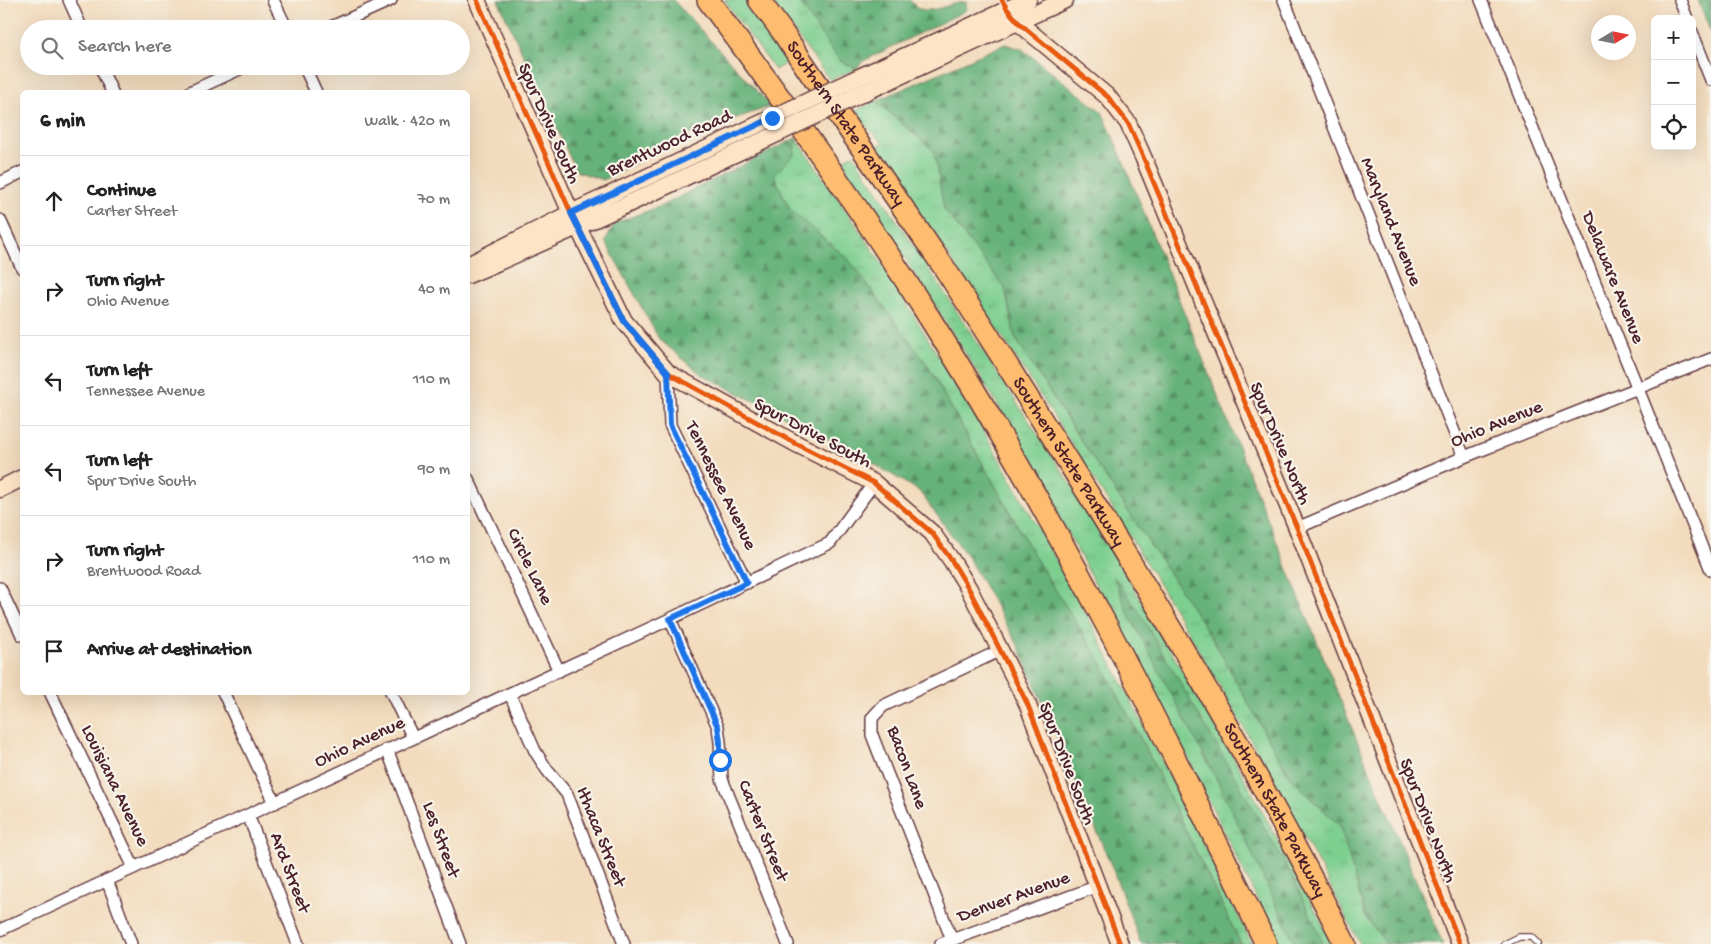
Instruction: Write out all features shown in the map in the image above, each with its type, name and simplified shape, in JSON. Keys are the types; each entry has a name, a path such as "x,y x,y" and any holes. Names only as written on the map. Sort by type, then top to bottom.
{"highway":[{"name":"Southern State Parkway","path":"708,0 850,196 930,318 1003,440 1072,562 1138,685 1266,944"},
{"name":"Southern State Parkway","path":"759,0 943,266 1018,382 1190,658 1320,892 1345,944"}],"street":[{"path":"69,0 78,20"},
{"path":"273,0 282,20"},
{"path":"347,20 392,0"},
{"name":"Spur Drive South","path":"477,0 574,219 624,321 668,373 793,442 874,483 932,533 969,589 1002,650 1027,703 1120,944"},
{"name":"Brentwood Road","path":"470,263 574,219 635,201 783,131 1004,5 1028,0"},
{"name":"Brentwood Road","path":"470,274 494,264 574,219 772,118 859,86 1019,22 1065,0"},
{"name":"Maryland Avenue","path":"1284,0 1464,456"},
{"name":"Delaware Avenue","path":"1481,0 1711,570"},
{"path":"1680,0 1686,15"},
{"name":"Spur Drive North","path":"1004,5 1019,22 1108,97 1128,123 1297,528 1460,944"},
{"path":"1696,42 1711,80"},
{"path":"104,75 111,90"},
{"path":"194,90 227,75"},
{"path":"308,75 315,90"},
{"path":"0,183 20,173"},
{"path":"0,220 20,264"},
{"name":"Ohio Avenue","path":"1297,528 1464,456 1711,359"},
{"name":"Tennessee Avenue","path":"668,373 670,425 747,583"},
{"path":"0,488 20,479"},
{"name":"Circle Lane","path":"470,483 560,671"},
{"name":"Ohio Avenue","path":"0,930 387,749 560,671 830,543 874,483"},
{"path":"0,588 20,632"},
{"name":"Carter Street","path":"670,619 718,727 722,779 788,944"},
{"name":"Bacon Lane","path":"952,940 872,735 872,718 883,706 1002,650"},
{"name":"Ithaca Street","path":"510,694 535,751 547,770 567,794 624,944"},
{"name":"Louisiana Avenue","path":"51,695 134,868"},
{"path":"224,695 274,802"},
{"path":"392,695 413,738"},
{"name":"Les Street","path":"387,749 460,944"},
{"name":"Ard Street","path":"248,815 298,944"},
{"path":"107,880 131,944"},
{"name":"Denver Avenue","path":"941,944 1098,886"}],"lane":[{"path":"1505,944 1519,937 1531,937 1538,944"}],"green space":[{"path":"498,0 673,0 771,106 686,136 603,180 576,171"},
{"path":"724,0 744,0 787,62 775,70"},
{"path":"771,0 798,0 839,60 856,69 830,80"},
{"path":"798,0 909,0 923,10 966,2 967,10 863,61 856,69 839,60"},
{"path":"1698,0 1711,0 1711,31 1710,31"},
{"path":"1005,44 1022,49 1102,112 1353,731 1443,944 1387,944 1366,918 1341,827 1289,776 1211,636 1015,338 1005,288 944,209 934,151 876,101"},
{"path":"876,101 934,151 944,209 1005,288 1015,338 1211,636 1289,776 1341,827 1366,918 1387,944 1360,944 1250,738 1191,637 1068,438 875,146 883,143 853,112"},
{"path":"796,138 879,259 974,414 1083,607 1186,808 1252,944 1241,944 1149,755 1098,657 1039,564 928,366 849,260 790,210 774,175 794,155"},
{"path":"796,138 794,155 774,175 790,210 849,260 928,366 1039,564 1098,657 1149,755 1241,944 1141,944 1111,865 1018,645 967,556 919,491 859,455 701,374 659,339 605,241 615,223 661,206"},
{"path":"853,154 1090,514 1231,753 1333,944 1279,944 1190,762 995,400 841,162"},
{"path":"1114,577 1138,610 1290,872 1324,944 1295,944 1216,778 1127,611"}],"cycle path":[{"path":"477,0 571,213 624,321 668,373 793,442 874,483 932,533 952,561 969,589 1027,703 1120,944"},
{"path":"1002,0 1019,23 1108,97 1128,123 1297,528 1460,944"}],"route":[{"path":"720,760 718,727 670,619 747,583 670,425 668,373 624,321 571,213 772,118"}]}
